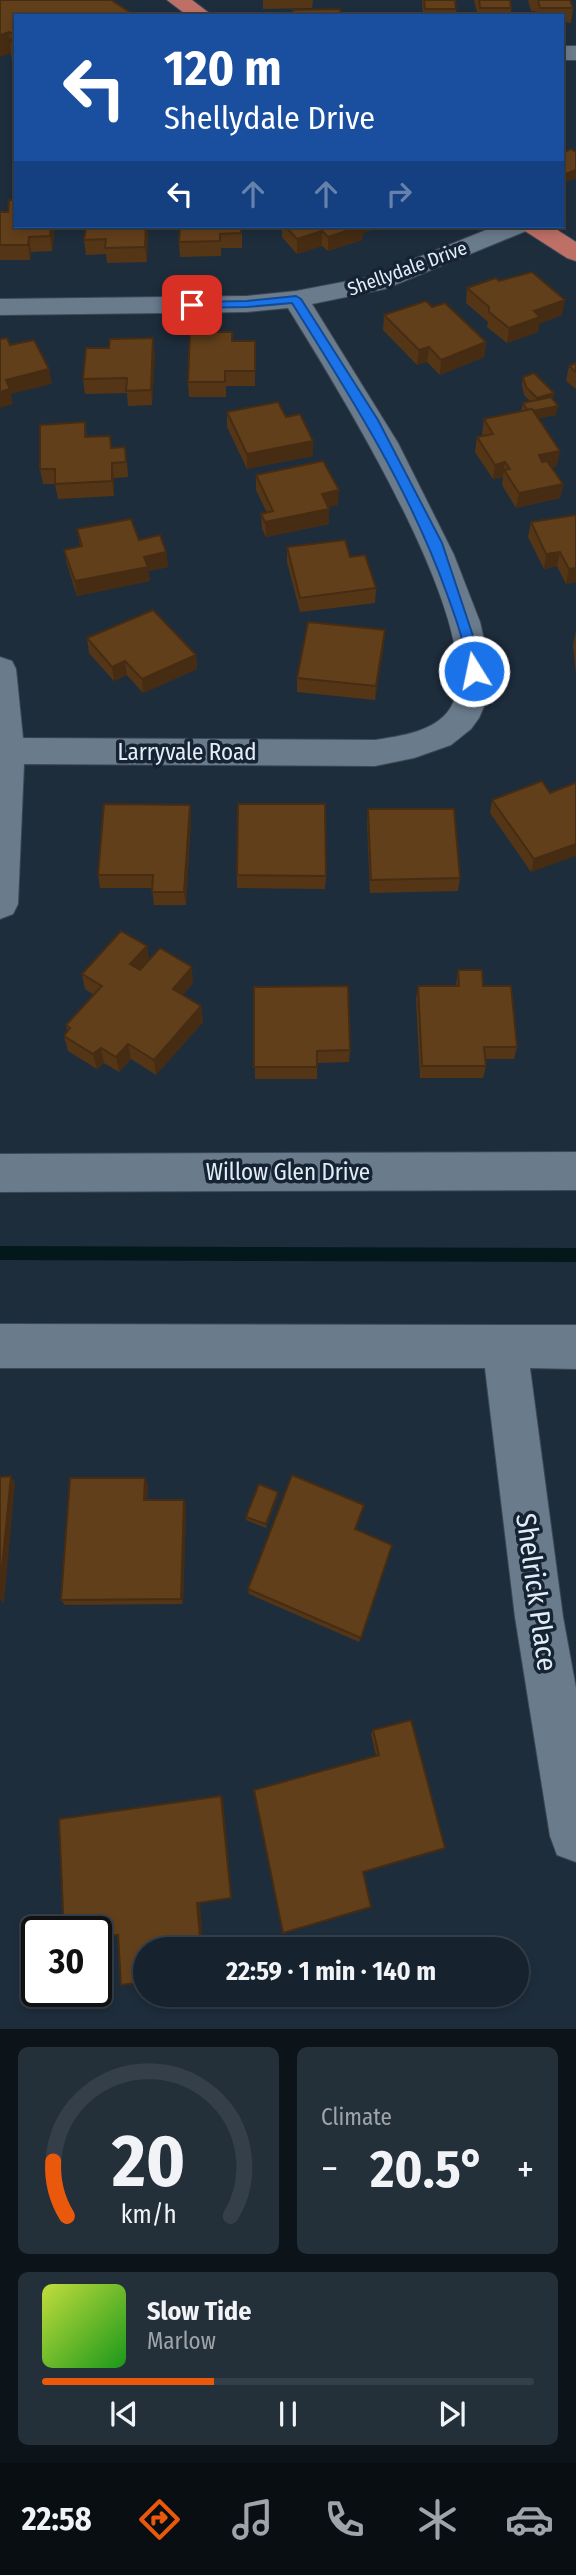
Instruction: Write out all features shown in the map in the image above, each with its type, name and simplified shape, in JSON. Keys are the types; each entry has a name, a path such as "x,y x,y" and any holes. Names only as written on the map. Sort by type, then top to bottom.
{"main road":[{"path":"178,0 200,14"},
{"path":"537,228 576,253"}],"street":[{"name":"Shellydale Drive","path":"0,307 247,304 296,299 376,283 512,228"},
{"name":"Larryvale Road","path":"4,751 375,753 414,746 446,733 467,709 474,686 473,657 436,543 372,420 296,299"},
{"path":"0,669 4,751 0,904"},
{"name":"Willow Glen Drive","path":"0,1173 576,1171"},
{"path":"0,1346 576,1347"},
{"name":"Shelrick Place","path":"505,1348 539,1617 576,1836"}],"building":[{"path":"0,0 111,0 133,14 14,14 14,35 9,32 0,35"},
{"path":"424,0 455,0 456,9 425,9"},
{"path":"479,0 510,0 511,8 480,8"},
{"path":"538,0 570,0 573,8 540,8"},
{"path":"340,9 340,14 293,14 293,10"},
{"path":"571,149 576,152 576,170 566,174 564,172 564,152"},
{"path":"9,200 14,200 14,228 51,228 50,236 29,237 28,245 0,245 0,212 8,212"},
{"path":"86,228 146,228 145,247 105,248 106,239 84,240"},
{"path":"180,228 241,228 241,233 220,234 220,241 179,242"},
{"path":"287,228 355,228 328,237 322,231 297,239"},
{"path":"532,272 565,300 534,311 540,317 509,328 489,312 489,307 467,288 496,278 499,281"},
{"path":"426,301 432,307 445,303 486,342 441,360 429,347 419,350 384,315"},
{"path":"190,332 232,332 232,341 255,341 255,371 225,371 225,382 188,382"},
{"path":"7,338 10,345 34,340 49,369 6,380 10,389 0,392 0,339"},
{"path":"153,338 151,390 126,391 127,378 83,379 86,348 109,348 110,339"},
{"path":"576,363 576,372 569,366"},
{"path":"534,373 554,393 537,398 526,387 523,377"},
{"path":"551,397 558,406 533,411 527,410 523,403"},
{"path":"278,402 286,417 300,414 313,441 247,454 227,412"},
{"path":"532,409 560,451 539,455 542,462 547,461 563,484 519,493 504,470 510,469 505,462 495,465 477,437 493,434 484,419"},
{"path":"85,422 85,437 110,436 111,448 125,447 126,462 112,463 112,481 55,484 55,469 40,469 40,425"},
{"path":"323,461 339,490 322,494 329,509 265,522 261,514 273,511 256,475"},
{"path":"576,515 576,568 569,569 560,552 546,554 531,522"},
{"path":"131,519 139,540 160,535 166,552 144,557 148,567 75,581 64,550 82,546 77,529"},
{"path":"345,540 350,557 365,555 376,588 300,598 287,547"},
{"path":"153,610 196,655 142,679 125,661 112,667 87,638"},
{"path":"308,622 385,630 376,686 297,678"},
{"path":"542,781 550,793 576,784 576,844 534,859 492,800"},
{"path":"104,804 190,805 184,892 152,892 153,875 98,875"},
{"path":"238,804 325,804 326,876 237,875"},
{"path":"368,809 454,809 460,878 371,880"},
{"path":"121,931 147,946 130,964 140,970 160,948 192,967 173,989 201,1006 154,1060 128,1044 116,1057 101,1048 93,1054 64,1036 70,1028 66,1025 102,986 82,974"},
{"path":"458,970 482,970 483,986 511,986 517,1047 484,1047 486,1066 422,1066 418,986 459,986"},
{"path":"348,986 350,1050 317,1051 317,1067 254,1067 254,987"},
{"path":"292,1475 364,1505 355,1529 392,1545 361,1638 248,1589"},
{"path":"11,1476 0,1588 0,1477"},
{"path":"70,1478 145,1478 144,1500 184,1500 181,1599 61,1600"},
{"path":"259,1484 278,1492 266,1524 246,1517"},
{"path":"411,1720 445,1848 363,1872 371,1907 283,1933 254,1790 379,1755 373,1730"},
{"path":"221,1796 231,1898 197,1903 200,1937 133,1937 133,1984 121,1985 118,1935 112,1936 112,1916 63,1916 59,1819"}],"waterway":[{"path":"0,1253 576,1255"}],"route":[{"path":"192,305 247,304 296,299 372,420 436,543 462,618 473,657 474,671"}]}
